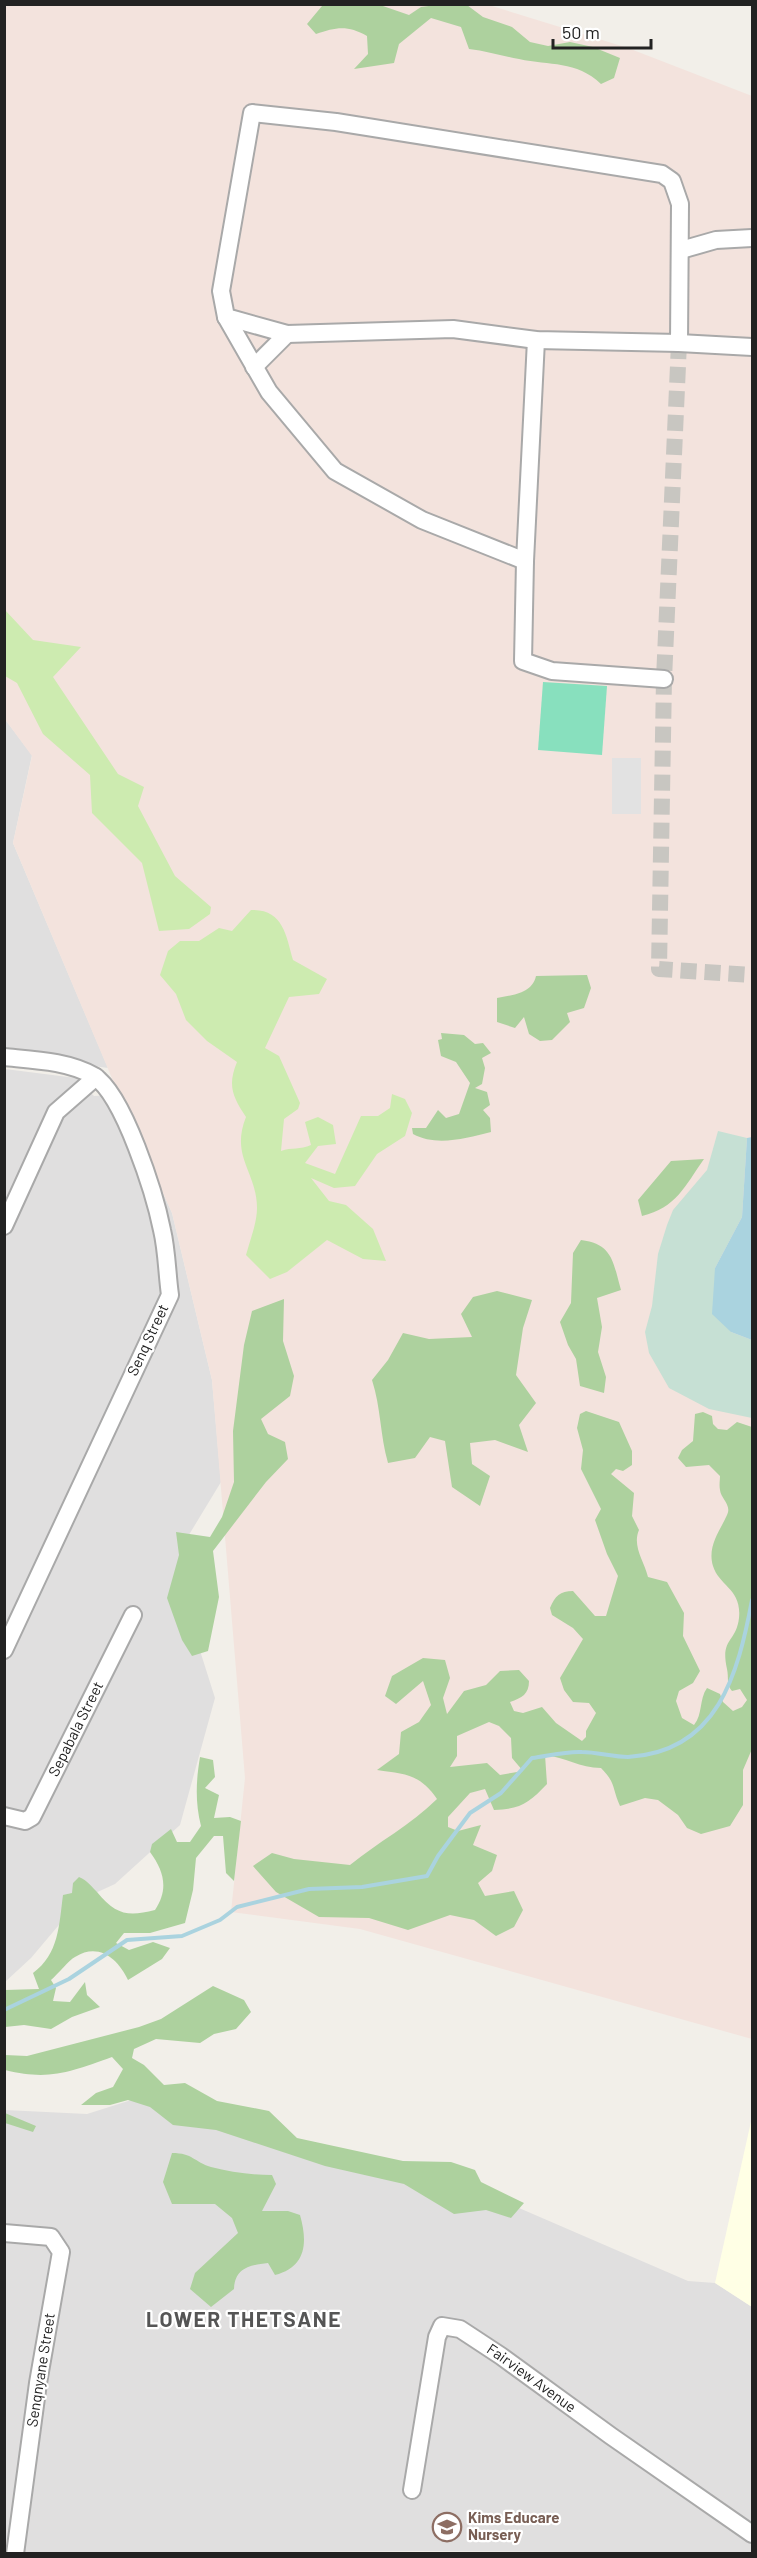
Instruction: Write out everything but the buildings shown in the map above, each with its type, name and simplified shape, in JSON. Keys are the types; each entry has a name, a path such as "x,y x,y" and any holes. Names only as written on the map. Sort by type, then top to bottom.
{"street":[{"path":"525,561 422,520 335,471 269,392 226,317 221,291 252,113 347,123 662,174 672,182 680,204 679,343"},
{"path":"681,250 716,240 753,238"},
{"path":"226,317 287,334 453,329 536,340 753,347"},
{"path":"254,367 287,334"},
{"path":"536,340 525,561 523,661 552,671 664,679"},
{"path":"4,1057 74,1067 96,1077 56,1112 4,1226"},
{"name":"Senq Street","path":"4,1650 170,1295 163,1231 145,1168 121,1113 108,1091 96,1077"},
{"name":"Sepabala Street","path":"4,1816 25,1821 32,1817 133,1615"},
{"name":"Senqnyane Street","path":"4,2233 51,2237 61,2252 38,2383 15,2553"},
{"name":"Fairview Avenue","path":"412,2490 437,2337 442,2326 460,2329 493,2350 611,2436 753,2534"}],"shaded area":[{"path":"4,5 489,5 628,48 752,96 752,2039 360,1929 231,1912 245,1778 212,1380 172,1213 119,1095 13,843 32,756 4,718"},
{"path":"4,718 32,755 13,843 108,1068 5,1053"},
{"path":"612,758 641,758 641,814 612,814"},
{"path":"5,1069 76,1078 94,1096 119,1095 172,1213 212,1380 221,1482 184,1543 196,1638 215,1698 180,1825 115,1884 80,1900 31,1958 5,1982"},
{"path":"718,1131 747,1138 742,1217 715,1268 731,1332 752,1340 752,1418 709,1409 669,1388 649,1353 645,1332 652,1306 658,1254 667,1225 673,1210 707,1170"},
{"path":"144,2096 496,2198 688,2281 715,2283 752,2307 752,2553 419,2551 5,2554 5,2110 87,2114"},
{"path":"752,2117 752,2307 715,2283"}],"green space":[{"path":"333,4 380,5 409,15 421,7 467,5 483,17 512,27 530,42 548,46 570,42 593,47 620,58 614,78 601,84 592,76 572,67 469,49 461,27 431,18 399,44 394,63 354,69 368,54 367,36 342,28 316,34 307,24 322,6"},
{"path":"5,610 33,640 81,647 53,677 118,774 144,787 138,806 175,876 211,907 210,914 189,929 159,931 142,863 92,813 90,775 43,734 17,683 5,676"},
{"path":"543,682 607,686 602,755 538,750"},
{"path":"251,910 262,911 277,919 285,933 293,960 327,979 319,994 289,997 265,1048 279,1056 300,1103 298,1109 284,1119 281,1151 311,1145 305,1122 318,1117 333,1125 336,1144 318,1146 305,1163 335,1174 361,1116 378,1116 390,1108 392,1094 405,1099 412,1113 405,1136 377,1154 355,1186 334,1188 311,1178 329,1201 346,1205 373,1229 386,1261 363,1259 327,1240 287,1272 270,1279 246,1255 255,1226 257,1208 253,1184 242,1154 242,1131 246,1117 232,1085 237,1062 207,1041 186,1020 176,994 160,975 168,951 180,941 199,941 219,928 232,931"},
{"path":"587,975 591,988 584,1008 567,1013 570,1022 552,1040 540,1041 529,1034 524,1017 515,1028 497,1022 497,998 526,990 534,982 536,976"},
{"path":"441,1033 464,1035 475,1044 483,1043 491,1053 482,1058 485,1068 482,1084 475,1088 487,1092 490,1105 483,1110 490,1118 491,1132 442,1141 413,1134 412,1128 426,1128 438,1110 446,1118 459,1114 470,1083 456,1062 441,1056 438,1040 442,1039"},
{"path":"704,1159 672,1202 642,1216 638,1200 671,1161"},
{"path":"581,1240 592,1242 606,1250 613,1263 621,1290 597,1298 602,1327 598,1352 606,1377 604,1393 580,1386 576,1359 560,1322 571,1303 573,1253"},
{"path":"497,1291 532,1300 523,1328 516,1375 536,1403 519,1425 528,1452 495,1440 470,1443 472,1464 490,1476 480,1506 452,1487 445,1441 430,1437 415,1458 388,1463 372,1380 388,1360 403,1333 429,1339 472,1337 461,1314 473,1297"},
{"path":"284,1299 283,1341 294,1376 290,1396 261,1419 268,1434 285,1442 288,1459 266,1482 213,1551 219,1597 208,1651 192,1656 182,1640 167,1598 179,1555 176,1532 210,1537 222,1517 234,1482 233,1431 244,1345 252,1311"},
{"path":"586,1411 619,1422 632,1451 632,1465 623,1471 616,1469 611,1474 634,1493 632,1516 639,1530 638,1548 648,1577 667,1582 684,1613 683,1636 700,1671 693,1683 679,1691 676,1701 682,1718 694,1725 707,1688 720,1694 723,1702 733,1711 742,1707 747,1700 740,1689 732,1691 730,1688 725,1659 727,1646 737,1626 739,1608 734,1594 716,1573 712,1559 715,1539 728,1511 720,1490 720,1476 709,1465 686,1467 678,1458 682,1450 693,1441 695,1414 703,1412 712,1416 713,1424 718,1429 727,1430 737,1422 752,1427 752,1749 743,1770 743,1805 730,1826 701,1834 687,1828 678,1815 658,1800 645,1798 620,1806 611,1782 601,1768 545,1755 547,1784 524,1804 494,1810 485,1789 470,1793 448,1817 448,1827 458,1831 481,1825 473,1845 497,1855 492,1871 478,1883 485,1896 514,1891 523,1910 514,1927 496,1936 474,1920 450,1915 408,1930 369,1918 319,1917 276,1892 253,1866 272,1853 294,1859 350,1865 437,1799 418,1780 404,1774 377,1770 399,1754 401,1732 419,1722 431,1705 423,1681 396,1704 385,1696 392,1676 423,1658 445,1660 450,1678 443,1698 447,1714 464,1691 486,1685 500,1671 519,1670 529,1681 529,1685 524,1695 510,1702 514,1711 523,1713 542,1707 556,1723 582,1741 586,1737 586,1731 596,1713 589,1703 573,1702 564,1690 560,1678 583,1639 573,1628 552,1615 550,1608 558,1595 573,1591 595,1616 606,1616 618,1576 607,1554 595,1520 601,1509 581,1469 583,1450 577,1428 580,1414","holes":["489,1722 499,1726 511,1738 512,1758 523,1771 500,1775 487,1763 450,1767 457,1756 457,1736"]},
{"path":"200,1757 213,1760 215,1777 205,1788 219,1795 214,1818 230,1817 241,1821 234,1881 226,1873 223,1836 214,1836 196,1858 193,1890 185,1923 150,1933 124,1933 116,1943 129,1950 153,1942 170,1948 162,1959 128,1980 119,1965 107,1955 92,1951 84,1953 73,1959 51,1980 56,1988 53,2001 70,2002 85,1982 87,1995 100,2007 72,2017 51,2029 24,2025 5,2027 5,1990 39,1989 33,1973 42,1965 53,1948 59,1928 63,1895 72,1893 73,1883 79,1877 117,1910 137,1913 155,1910 162,1895 163,1880 159,1866 150,1852 152,1844 171,1829 177,1842 190,1842 201,1826 197,1792"},
{"path":"213,1986 244,2000 251,2012 236,2029 214,2034 200,2043 156,2039 134,2049 132,2058 144,2065 164,2085 185,2083 217,2101 269,2111 297,2138 403,2161 451,2162 475,2170 481,2182 524,2203 511,2218 486,2210 454,2214 404,2184 325,2166 216,2130 173,2125 150,2107 128,2100 110,2105 81,2105 96,2093 113,2087 123,2069 112,2057 71,2071 47,2075 5,2070 5,2055 27,2056 139,2027 161,2019"},
{"path":"5,2113 36,2126 33,2132 5,2123"},
{"path":"172,2153 185,2154 218,2169 272,2175 276,2184 262,2211 288,2211 300,2215 304,2244 299,2260 285,2271 275,2275 268,2263 244,2269 237,2276 234,2289 211,2307 190,2289 195,2273 238,2233 232,2218 215,2204 172,2204 163,2182"}],"water":[{"path":"752,1137 752,1340 731,1332 712,1314 715,1268 742,1217 747,1138"}],"waterway":[{"path":"4,2010 69,1979 127,1940 182,1936 220,1920 237,1907 309,1889 362,1887 427,1876 438,1856 470,1813 501,1793 532,1758 576,1752 628,1757 659,1752 683,1741 703,1725 719,1704 739,1655 752,1600"}],"tunnel":[{"path":"679,343 664,679 659,969 752,975"}],"place":[{"name":"Kims Educare Nursery","path":"447,2527"}],"district":[{"name":"LOWER THETSANE","path":"244,2320"}]}
